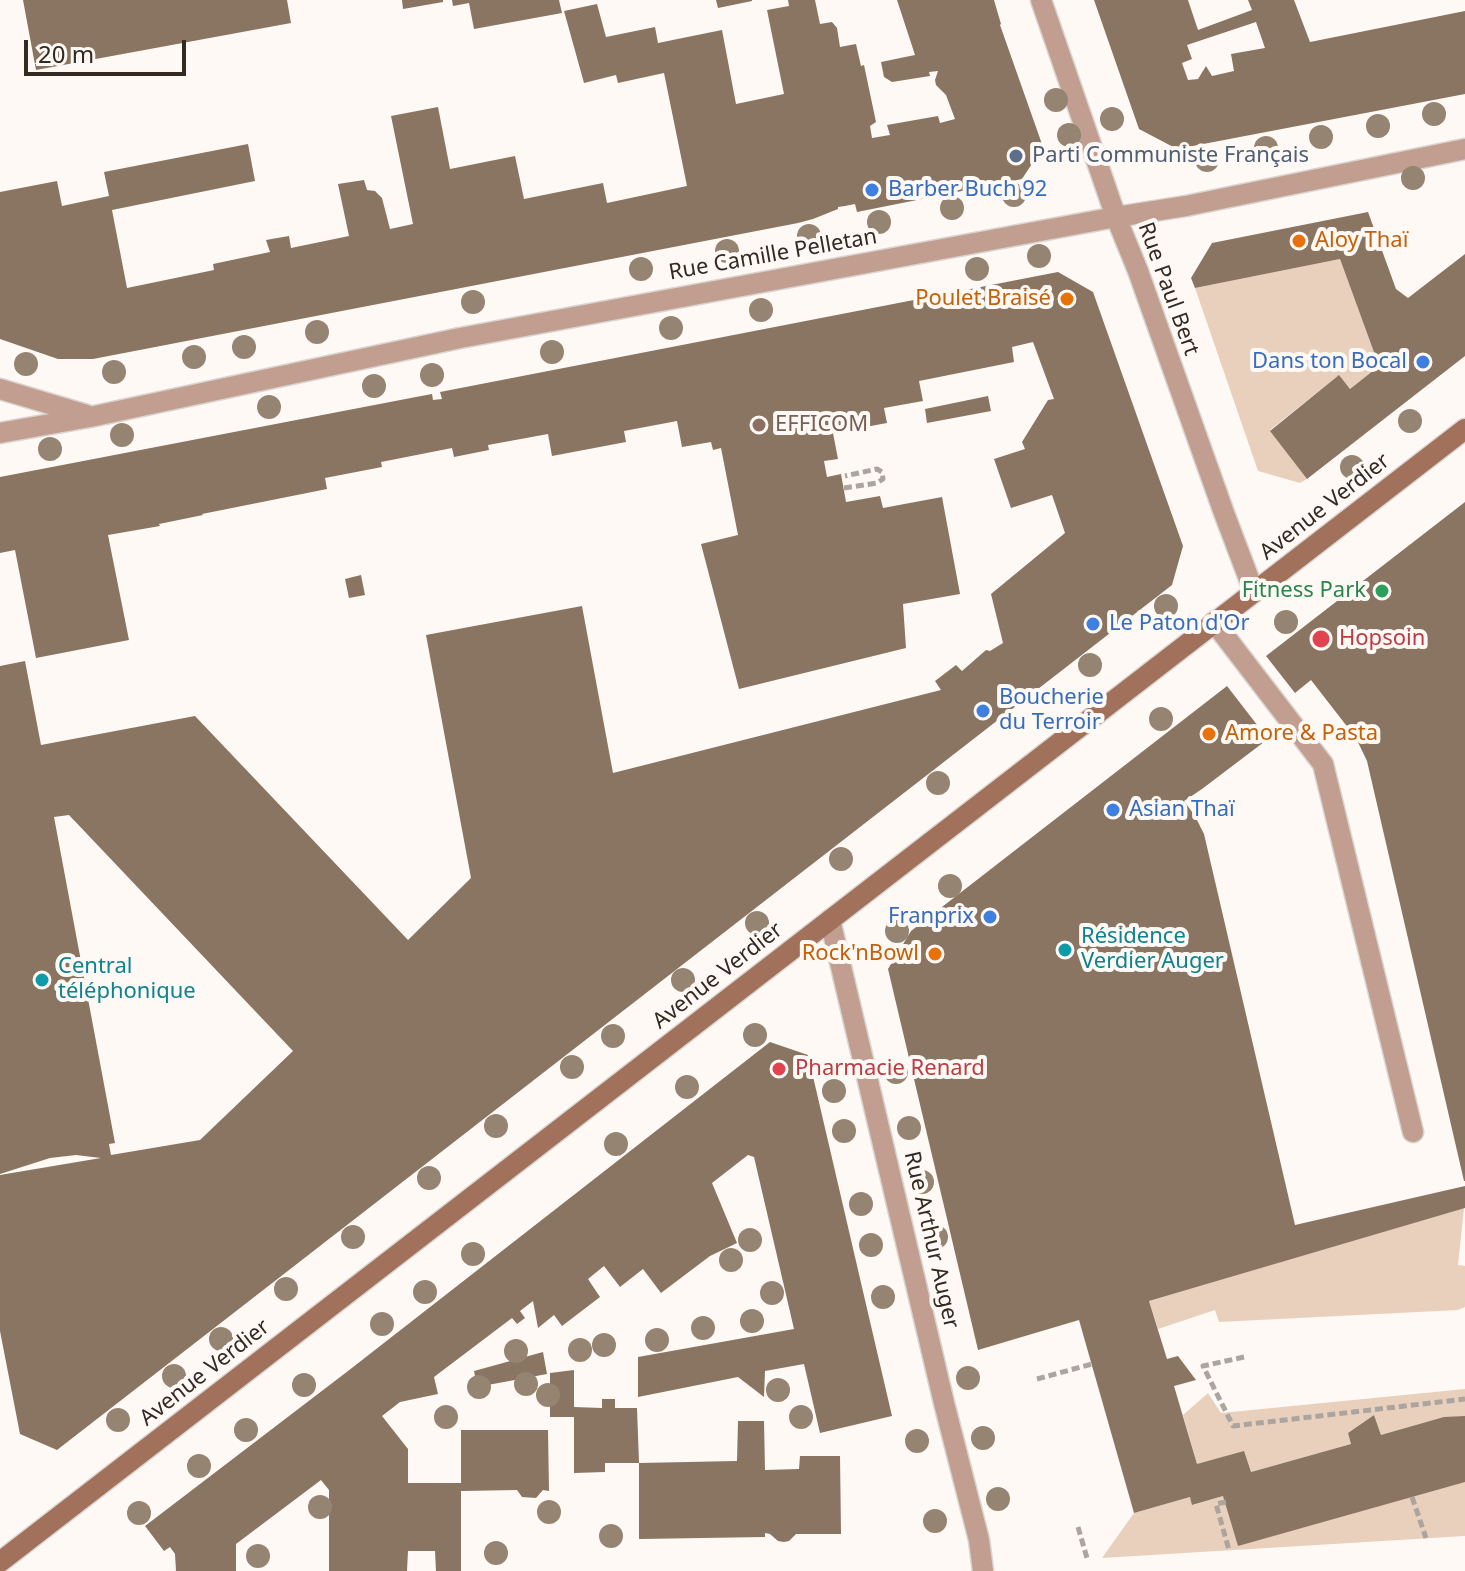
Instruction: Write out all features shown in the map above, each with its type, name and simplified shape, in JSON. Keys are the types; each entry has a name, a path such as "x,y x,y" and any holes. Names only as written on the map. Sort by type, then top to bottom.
{"main road":[{"name":"Avenue Verdier","path":"0,1564 1465,429"}],"street":[{"name":"Rue Paul Bert","path":"1041,0 1116,217 1254,592"},
{"name":"Rue Camille Pelletan","path":"0,433 90,417 460,338 1186,206 1465,149"},
{"name":"Rue Camille Pelletan","path":"0,389 90,417"},
{"path":"1214,622 1323,764 1413,1132"},
{"name":"Rue Arthur Auger","path":"830,920 979,1540 983,1571"},
{"path":"0,1564 13,1571"}],"path":[{"path":"844,488 877,483 883,479 882,472 877,469 845,476"},
{"path":"1244,1357 1203,1366 1233,1426 1465,1399"},
{"path":"1037,1379 1092,1364"},
{"path":"1412,1497 1426,1538"},
{"path":"1226,1502 1216,1504 1229,1550"},
{"path":"1078,1527 1087,1558"}],"shaded area":[{"path":"1340,259 1379,366 1350,389 1338,376 1270,430 1307,479 1300,483 1258,471 1195,288"},
{"path":"1464,1208 1458,1265 1465,1266 1465,1307 1458,1310 1219,1322 1215,1310 1158,1329 1149,1301"},
{"path":"1465,1389 1465,1416 1381,1435 1374,1415 1348,1433 1351,1444 1251,1472 1197,1464 1183,1415 1208,1393 1221,1413"},
{"path":"1465,1482 1465,1536 1102,1558 1134,1513 1190,1497 1193,1505 1223,1496"}],"building":[{"path":"23,0 287,0 291,23 36,70"},
{"path":"402,0 443,0 443,2 403,9"},
{"path":"452,0 559,0 562,13 474,29 469,3 453,6"},
{"path":"716,0 752,0 752,1 718,8"},
{"path":"788,0 815,0 820,24 832,22 837,28 840,47 856,44 861,66 864,65 876,122 870,126 872,138 890,135 887,125 938,116 940,123 955,119 946,95 936,85 938,71 929,72 930,76 892,82 884,77 881,62 915,55 897,0 994,0 1043,147 1022,179 857,212 855,204 838,207 798,223 93,359 58,359 0,339 0,192 57,181 62,206 109,196 104,172 248,144 255,181 112,210 127,288 214,270 213,264 270,252 266,240 289,236 291,248 349,236 338,184 364,180 367,190 375,191 382,198 390,229 413,224 391,116 438,107 450,169 515,156 524,199 603,183 607,203 687,186 664,73 618,83 616,75 584,83 564,11 597,4 606,37 655,27 658,43 722,30 736,104 784,94 767,10 789,6"},
{"path":"1094,0 1188,0 1198,30 1252,10 1248,0 1294,0 1310,42 1465,11 1465,94 1177,149 1139,129","holes":["1256,22 1265,48 1231,54 1234,71 1212,76 1206,66 1198,79 1188,80 1182,63 1192,59 1187,45"]},
{"path":"1368,212 1396,289 1408,298 1465,254 1465,356 1307,479 1270,431 1339,375 1350,389 1379,366 1340,259 1195,288 1191,278 1212,243"},
{"path":"1058,272 1093,292 1183,546 1172,585 57,1450 20,1434 0,1331 0,1175 101,1158 76,1155 50,1158 0,1174 0,666 25,661 41,745 195,716 408,940 471,878 426,635 582,606 613,773 941,690 935,681 956,665 962,671 986,650 990,651 1003,643 991,594 1065,533 1052,495 1011,508 994,459 1025,449 1022,442 1048,400 1054,399 1033,342 1012,347 1014,362 919,381 923,401 884,408 887,423 833,433 838,459 824,461 827,477 841,474 846,502 880,496 883,508 942,497 960,594 903,604 906,648 739,689 701,544 738,535 721,448 713,450 711,442 682,447 677,421 624,431 626,442 552,456 548,434 488,445 489,450 454,457 452,448 381,462 382,467 325,478 327,489 108,535 129,640 36,658 15,550 0,553 0,477 432,394 433,400 442,399 440,392","holes":["69,815 293,1051 200,1140 111,1155 109,1144 115,1143 54,817"]},
{"path":"988,396 991,411 927,423 925,409"},
{"path":"1465,502 1464,1181 1367,761 1356,738 1311,680 1295,693 1266,656"},
{"path":"361,575 365,595 349,598 345,579"},
{"name":"Résidence Verdier Auger","path":"1227,686 1268,739 1184,801 1204,834 1295,1225 1465,1186 1465,1208 1149,1301 1167,1359 1178,1356 1196,1380 1174,1386 1197,1464 1244,1451 1251,1472 1351,1444 1348,1433 1374,1415 1381,1435 1444,1417 1465,1416 1465,1482 1238,1546 1223,1496 1192,1505 1190,1497 1134,1513 1079,1320 978,1350 888,969 911,931"},
{"path":"770,1042 808,1055 892,1416 820,1433 804,1364 765,1371 764,1397 738,1377 638,1397 638,1357 794,1329 754,1157 748,1155 712,1183 737,1243 710,1256 661,1293 643,1269 620,1287 604,1266 588,1279 600,1297 562,1326 554,1315 538,1328 533,1301 520,1311 525,1318 517,1324 512,1318 434,1377 438,1394 400,1402 382,1416 408,1449 408,1483 461,1483 461,1430 548,1430 549,1491 543,1490 536,1498 522,1497 517,1490 461,1491 461,1571 436,1571 435,1551 408,1551 407,1571 329,1571 329,1490 321,1480 236,1544 236,1571 176,1571 175,1554 170,1547 164,1551 145,1526"},
{"path":"543,1352 547,1374 477,1387 474,1371"},
{"path":"574,1370 574,1407 602,1408 602,1399 615,1399 615,1408 637,1408 639,1463 605,1463 605,1472 574,1473 574,1417 550,1417 550,1373"},
{"path":"738,1421 764,1421 765,1470 799,1469 800,1456 840,1456 841,1534 796,1534 784,1542 765,1533 765,1537 639,1539 639,1463 737,1461"}],"place":[{"name":"Parti Communiste Français","path":"1016,156"},
{"name":"Barber Buch 92","path":"872,190"},
{"name":"Aloy Thaï","path":"1299,241"},
{"name":"Poulet Braisé","path":"1067,299"},
{"name":"Dans ton Bocal","path":"1423,362"},
{"name":"EFFICOM","path":"759,425"},
{"name":"Fitness Park","path":"1382,591"},
{"name":"Le Paton d'Or","path":"1093,624"},
{"name":"Hopsoin","path":"1321,639"},
{"name":"Boucherie du Terroir","path":"983,711"},
{"name":"Amore & Pasta","path":"1209,734"},
{"name":"Asian Thaï","path":"1113,810"},
{"name":"Franprix","path":"990,917"},
{"name":"Résidence Verdier Auger","path":"1065,950"},
{"name":"Rock'nBowl","path":"935,954"},
{"name":"Central téléphonique","path":"42,980"},
{"name":"Pharmacie Renard","path":"779,1069"}]}
